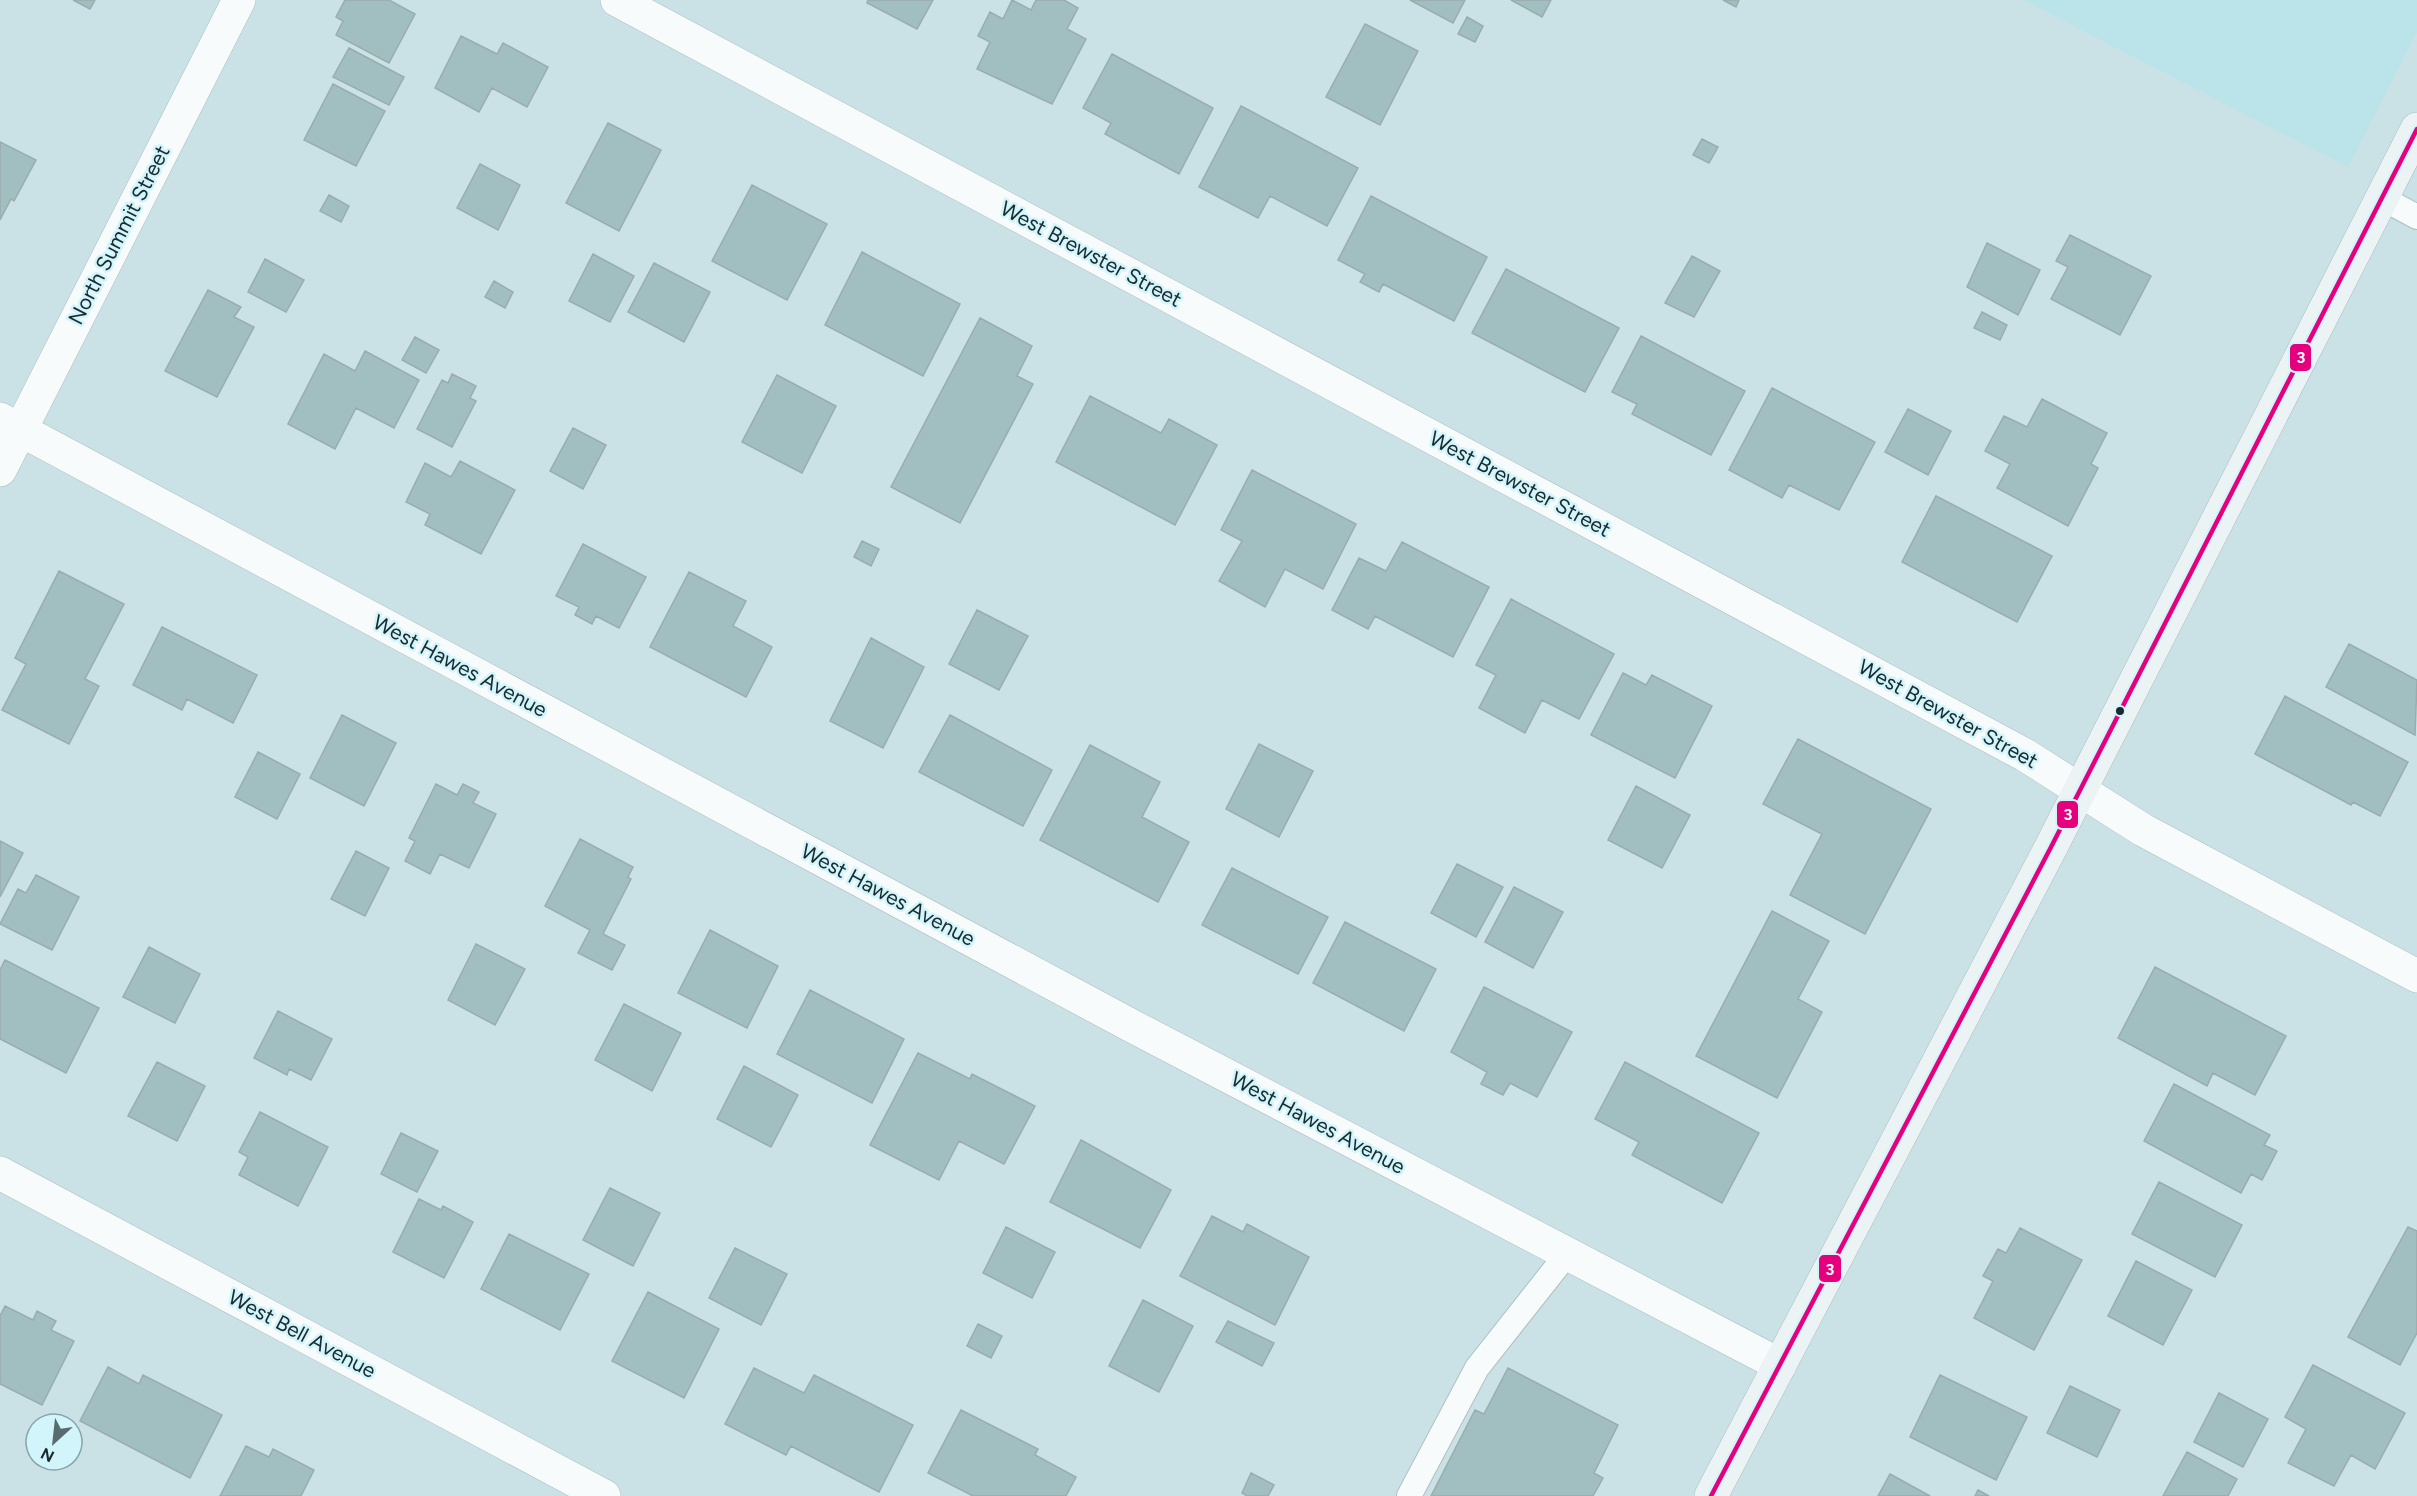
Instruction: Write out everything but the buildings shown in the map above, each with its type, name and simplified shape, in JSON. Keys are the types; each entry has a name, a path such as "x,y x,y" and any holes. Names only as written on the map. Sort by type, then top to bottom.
{"main road":[{"path":"1711,1496 2079,789 2417,129"}],"street":[{"name":"North Summit Street","path":"0,470 10,424 239,0"},
{"name":"West Brewster Street","path":"617,0 2025,754 2143,830 2417,976"},
{"name":"West Hawes Avenue","path":"10,424 1132,1026 1780,1365"},
{"name":"West Bell Avenue","path":"0,1173 604,1496"}],"lane":[{"path":"2382,198 2417,217"},
{"path":"1409,1496 1477,1368 1567,1254"}],"shaded area":[{"path":"2023,0 2417,0 2417,32 2348,167"}],"transit line":[{"name":"3","path":"1711,1496 2050,849 2417,129"}]}
